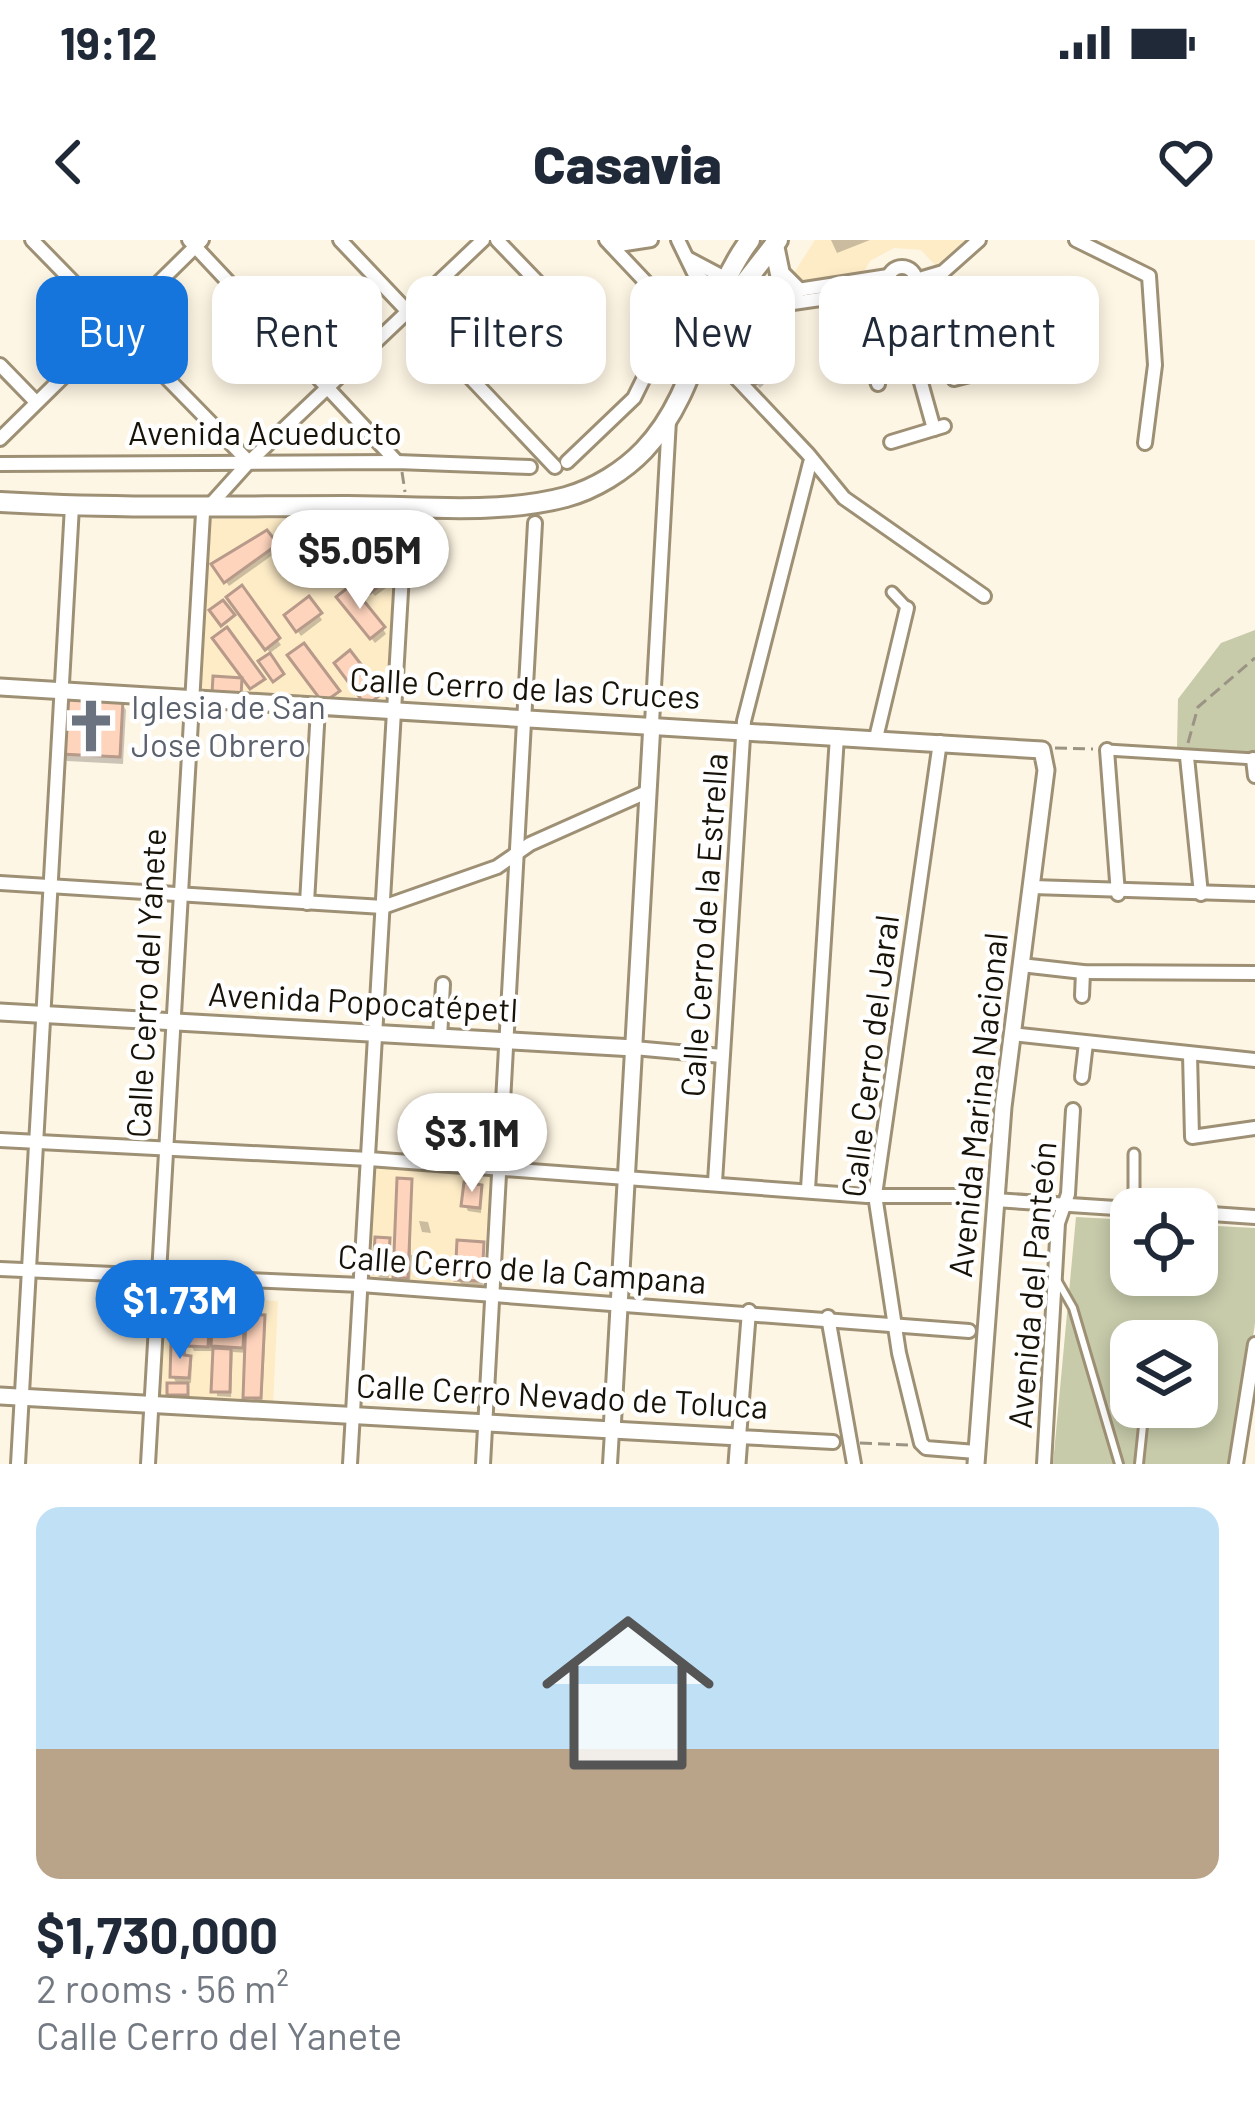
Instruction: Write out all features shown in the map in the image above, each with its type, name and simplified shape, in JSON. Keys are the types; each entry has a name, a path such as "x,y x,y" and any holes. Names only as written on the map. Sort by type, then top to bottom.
{"main road":[{"path":"736,276 750,240"},
{"path":"743,276 776,242"},
{"path":"776,242 780,274 796,290"},
{"path":"0,502 206,507 534,502 578,493 642,452 669,418 685,384"}],"street":[{"path":"32,240 66,276"},
{"path":"340,240 406,308"},
{"path":"445,276 483,240"},
{"path":"497,240 533,276"},
{"path":"609,243 651,240"},
{"path":"678,240 684,254 714,276"},
{"path":"934,276 979,240"},
{"path":"1076,240 1149,276 1155,365 1144,443"},
{"path":"162,276 196,242 397,462"},
{"path":"609,243 639,276"},
{"path":"796,290 819,289"},
{"path":"206,507 406,314"},
{"path":"0,365 36,402"},
{"path":"0,439 54,384"},
{"path":"171,384 249,462"},
{"path":"481,384 561,465 634,398 641,384"},
{"path":"739,384 844,498 985,596"},
{"path":"891,442 939,428 924,384"},
{"path":"610,1464 669,418"},
{"name":"Avenida Acueducto","path":"0,464 397,462 530,467"},
{"name":"Calle Cerro de la Estrella","path":"715,1182 743,729 810,463"},
{"path":"18,1464 72,506"},
{"path":"350,1464 406,506"},
{"name":"Calle Cerro del Yanete","path":"148,1464 200,526 206,507"},
{"path":"483,1464 535,523"},
{"path":"876,738 907,608 892,592"},
{"name":"Calle Cerro de las Cruces","path":"0,687 652,723 1038,748 1044,754"},
{"path":"307,903 318,708"},
{"path":"808,1189 837,736"},
{"name":"Calle Cerro del Jaral","path":"922,1445 875,1195 940,742"},
{"path":"1118,894 1107,750 1254,759 1255,776"},
{"name":"Avenida Marina Nacional","path":"976,1458 995,1201 1044,754"},
{"path":"1187,757 1202,894"},
{"path":"0,883 383,907 516,856 530,844 649,790"},
{"path":"1032,887 1118,894 1255,894"},
{"path":"1021,965 1083,972 1255,973"},
{"path":"1082,995 1083,972"},
{"path":"440,1038 443,984"},
{"name":"Avenida Popocatépetl","path":"0,1012 722,1056"},
{"path":"1012,1034 1255,1060"},
{"path":"1082,1077 1086,1043"},
{"path":"1190,1054 1192,1137 1255,1129"},
{"name":"Avenida del Panteón","path":"1044,1464 1055,1277 1073,1110"},
{"path":"0,1140 368,1159 875,1195 970,1196"},
{"path":"1133,1188 1134,1154"},
{"path":"995,1201 1110,1208"},
{"path":"1218,1215 1255,1217"},
{"name":"Calle Cerro de la Campana","path":"0,1269 361,1285 969,1331"},
{"path":"737,1464 749,1311"},
{"path":"828,1317 854,1464"},
{"path":"1236,1464 1250,1413 1255,1344"},
{"name":"Calle Cerro Nevado de Toluca","path":"0,1396 852,1443"},
{"path":"922,1445 976,1458"}],"lane":[{"path":"1055,1277 1073,1308 1118,1464"},
{"path":"1139,1464 1143,1428"}],"path":[{"path":"397,462 406,506"},
{"path":"1187,757 1198,707 1255,658"},
{"path":"1044,754 1062,746 1107,750"},
{"path":"852,1443 922,1445"}],"shaded area":[{"path":"815,240 965,240 936,266 921,250 894,248 870,261 862,276 819,276 819,283 811,284 792,276"},
{"path":"397,518 388,710 195,700 204,519"},
{"path":"373,1164 491,1170 482,1291 368,1283"},
{"path":"167,1295 278,1301 273,1406 161,1401"}],"green space":[{"path":"1255,630 1255,753 1177,747 1178,699 1221,643"},
{"path":"1076,1217 1110,1219 1110,1296 1218,1296 1218,1226 1255,1228 1255,1323 1234,1464 1053,1464"}],"building":[{"path":"318,526 341,555 331,562 304,527"},
{"path":"267,530 278,544 224,583 211,564"},
{"path":"300,530 331,569 313,584 282,544"},
{"path":"358,546 385,581 370,593 343,558"},
{"path":"242,585 280,638 265,650 226,597"},
{"path":"351,585 385,627 370,639 336,597"},
{"path":"309,596 322,613 296,632 284,615"},
{"path":"223,600 235,615 221,626 209,610"},
{"path":"227,627 265,679 250,689 212,638"},
{"path":"304,643 340,691 323,703 287,655"},
{"path":"350,650 383,693 366,706 334,663"},
{"path":"270,653 284,674 273,682 258,661"},
{"path":"213,676 242,678 241,696 212,694"},
{"name":"Iglesia de San Jose Obrero","path":"63,695 123,699 120,757 60,754"},
{"path":"397,1178 412,1179 408,1278 393,1278"},
{"path":"464,1182 482,1185 480,1208 461,1206"},
{"path":"375,1237 390,1238 388,1274 373,1273"},
{"path":"457,1240 484,1242 482,1281 455,1280"},
{"path":"210,1298 237,1299 237,1306 210,1305"},
{"path":"191,1299 207,1300 207,1310 191,1310"},
{"path":"213,1308 245,1310 243,1348 211,1346"},
{"path":"190,1313 210,1314 208,1347 188,1346"},
{"path":"246,1314 265,1315 261,1398 243,1398"},
{"path":"171,1344 185,1345 184,1355 191,1356 189,1378 170,1377"},
{"path":"213,1348 231,1349 230,1392 211,1392"},
{"path":"167,1383 188,1383 188,1395 167,1395"}],"place":[{"name":"Iglesia de San Jose Obrero","path":"91,726"}]}
